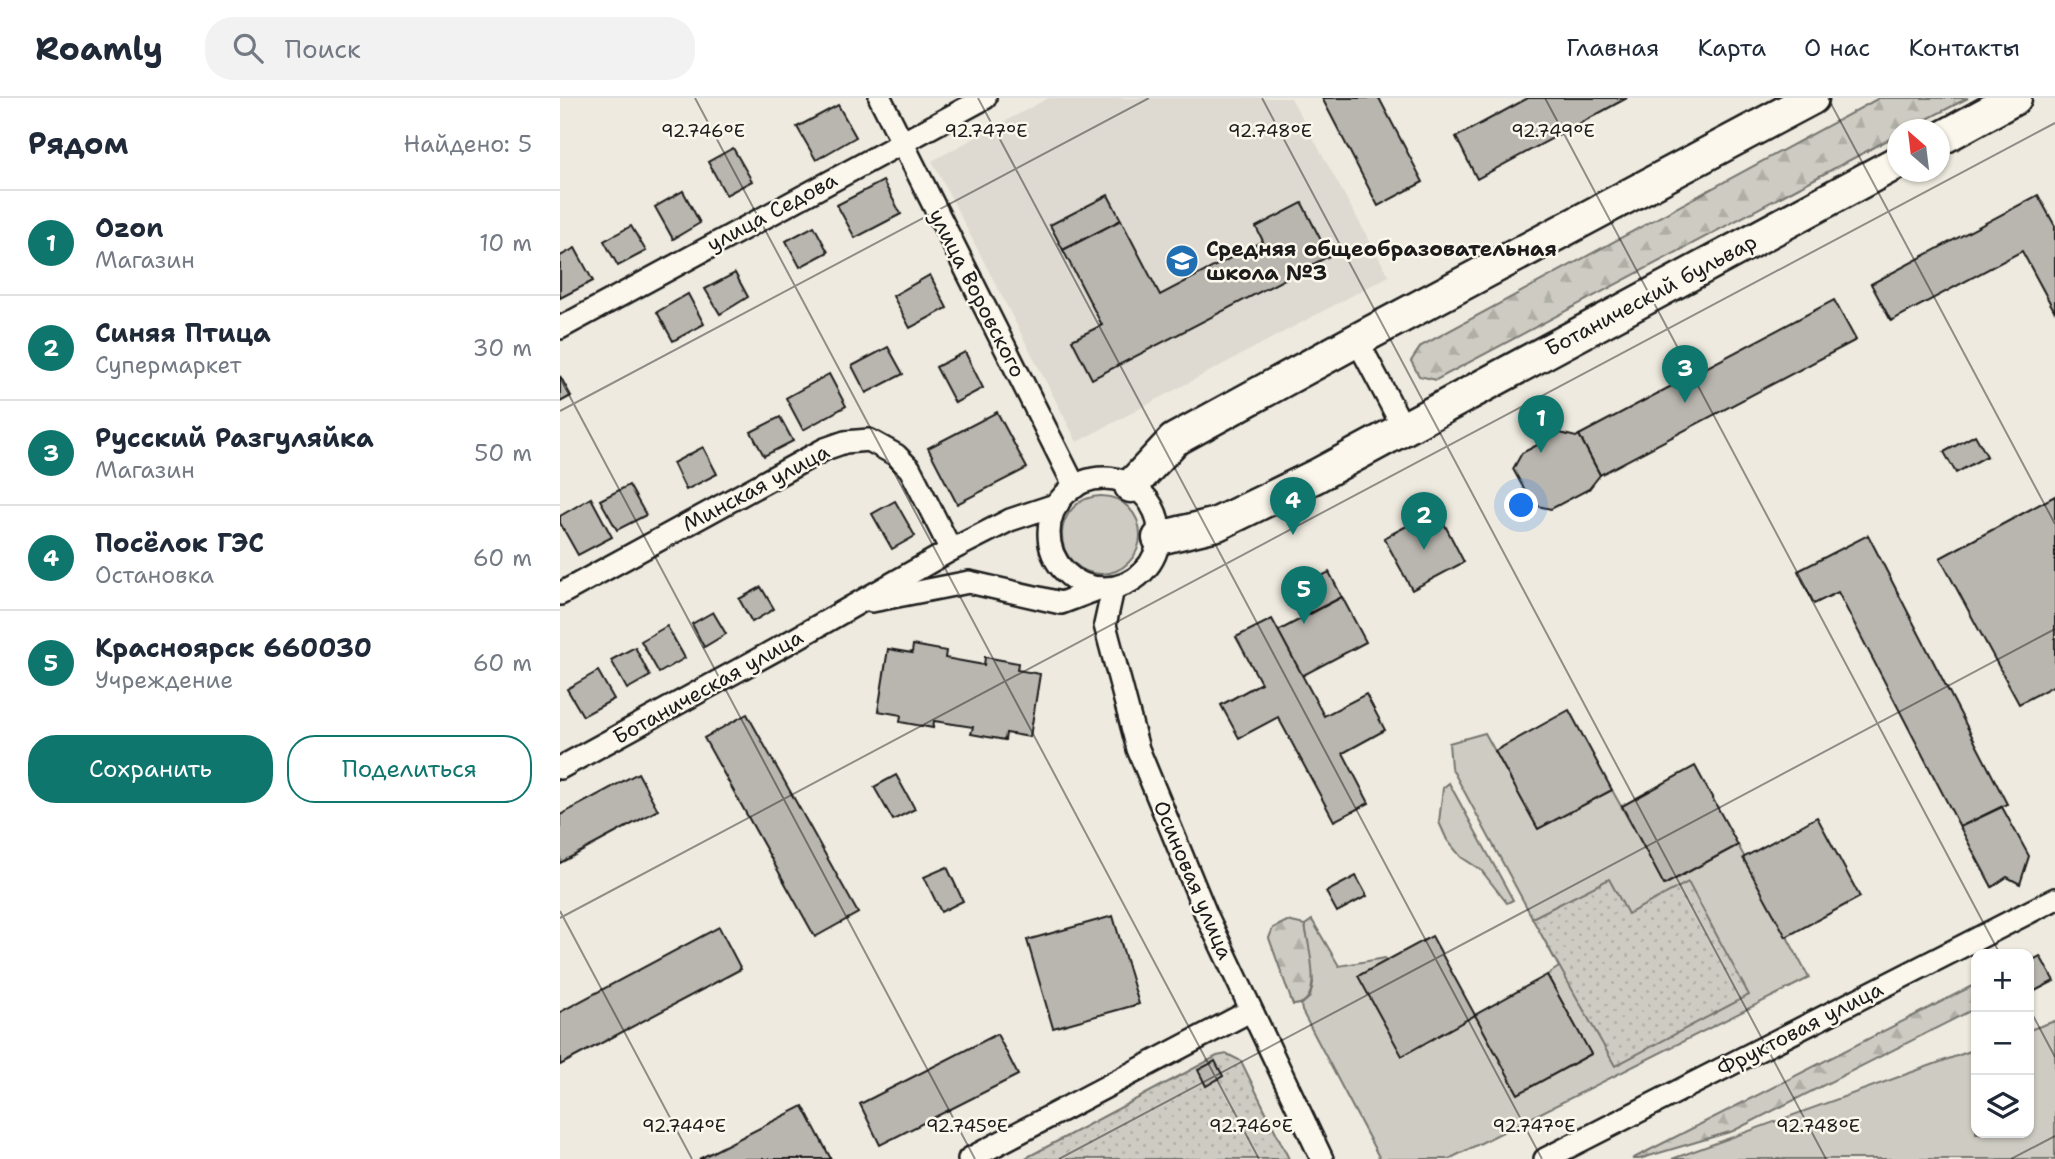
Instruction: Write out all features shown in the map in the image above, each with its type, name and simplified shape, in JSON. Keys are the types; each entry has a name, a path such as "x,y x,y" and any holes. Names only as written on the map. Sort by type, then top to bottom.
{"street":[{"name":"улица Воровского","path":"880,98 1074,487"},
{"name":"улица Седова","path":"560,328 985,98"},
{"path":"1131,486 1174,440 1812,98"},
{"path":"1950,134 2015,98"},
{"name":"Ботанический бульвар","path":"1159,538 1217,524 1404,429 1887,168"},
{"path":"1357,340 1404,429"},
{"name":"Минская улица","path":"560,594 825,449 845,442 869,440 896,455 910,469 951,550"},
{"path":"1102,478 1131,486 1149,502 1155,513 1159,538 1157,550 1145,570 1136,578 1107,589 1076,581 1056,560 1051,546 1049,531 1058,504 1074,487 1088,481 1102,478"},
{"name":"Ботаническая улица","path":"560,768 951,550 1010,520 1058,504"},
{"name":"Ботаническая улица","path":"855,605 969,582 1061,603 1107,589"},
{"name":"Осиновая улица","path":"1107,589 1105,625 1138,749 1173,838 1250,1011 1322,1159"},
{"name":"Фруктовая улица","path":"1545,1159 2055,899"},
{"path":"969,1159 1250,1011"}],"shaded area":[{"name":"Средняя общеобразовательная школа №3","path":"1048,98 1291,98 1389,276 1077,442 932,161"}],"green space":[{"path":"1879,98 1968,98 1927,119 1887,119 1887,140 1436,380 1419,376 1411,361 1421,346"},
{"path":"1101,496 1116,499 1128,508 1137,520 1140,535 1137,550 1128,562 1116,571 1101,574 1086,571 1074,562 1065,550 1062,535 1065,520 1074,508 1086,499"},
{"path":"1485,733 1538,829 1612,790 1665,885 1738,845 1809,978 1449,1159 1380,1159 1302,1011 1301,1005 1310,997 1313,983 1305,925 1312,920 1339,966 1385,958 1388,961 1402,1055 1475,1015 1518,1094 1591,1054 1547,975 1559,967 1451,767 1449,743"},
{"path":"1449,783 1513,900 1507,903 1481,870 1461,857 1447,840 1439,822 1443,788"},
{"path":"1609,879 1628,914 1688,882 1749,995 1615,1066 1532,918"},
{"path":"1287,921 1305,925 1312,973 1309,995 1303,1002 1293,1005 1269,938 1273,928"},
{"path":"1971,987 1971,1011 1733,1131 1632,1159"},
{"path":"2055,1021 2055,1159 1672,1159 1971,1051 1971,1138 2034,1138 2034,1028"},
{"path":"1227,1054 1241,1061 1289,1159 1024,1159 1217,1056"}],"building":[{"path":"1322,98 1379,98 1423,182 1378,206"},
{"path":"1528,98 1627,98 1477,179 1456,137"},
{"path":"838,105 856,137 816,160 797,127"},
{"path":"733,148 752,181 726,195 708,162"},
{"path":"883,181 901,214 855,238 837,205"},
{"path":"683,191 700,223 673,239 655,207"},
{"path":"1108,195 1121,220 1063,250 1050,225"},
{"path":"2038,195 2055,226 2055,312 2022,251 1891,321 1871,284"},
{"path":"1302,203 1329,256 1092,379 1072,340 1102,325 1063,250 1121,220 1160,295 1263,241 1256,227"},
{"path":"631,226 646,251 618,266 604,241"},
{"path":"814,226 828,252 800,267 786,241"},
{"path":"575,248 593,281 560,298 560,256"},
{"path":"735,273 748,297 720,314 705,289"},
{"path":"930,275 947,308 910,328 893,296"},
{"path":"688,294 704,324 673,341 657,312"},
{"path":"1834,300 1856,340 1600,475 1579,435"},
{"path":"888,347 903,374 866,393 852,366"},
{"path":"965,352 983,388 955,403 936,367"},
{"path":"829,374 846,406 803,430 786,398"},
{"path":"560,376 571,396 560,402"},
{"path":"997,412 1027,468 957,504 928,448"},
{"path":"780,417 793,441 764,456 751,432"},
{"path":"1560,433 1576,437 1579,435 1600,475 1589,489 1551,509 1533,505 1513,469 1522,453"},
{"path":"1975,435 1987,456 1956,473 1944,452"},
{"path":"703,447 717,474 686,490 673,463"},
{"path":"629,485 646,515 617,530 600,500"},
{"path":"2055,496 2055,685 2019,704 1940,558"},
{"path":"591,498 612,537 578,555 560,523 560,516"},
{"path":"895,501 915,536 892,549 872,514"},
{"path":"1437,510 1464,562 1412,590 1384,538"},
{"path":"1868,535 2007,804 1960,827 1838,592 1814,604 1798,571"},
{"path":"1329,572 1342,597 1304,616 1291,592"},
{"path":"761,587 774,609 752,622 739,599"},
{"path":"1342,597 1366,642 1302,676 1278,631"},
{"path":"713,612 726,634 704,647 692,624"},
{"path":"1272,619 1324,716 1366,694 1385,730 1343,753 1369,803 1334,821 1278,717 1239,738 1221,705 1261,683 1236,637"},
{"path":"667,626 685,658 659,673 641,641"},
{"path":"913,645 946,651 945,658 984,665 985,657 1018,663 1017,670 1040,674 1030,737 1006,733 1005,740 971,734 973,727 934,721 933,728 900,722 901,715 878,711 888,649 912,653"},
{"path":"635,647 650,676 627,689 611,660"},
{"path":"598,671 614,699 583,716 567,689"},
{"path":"1569,710 1612,790 1538,829 1495,751"},
{"path":"747,714 858,913 815,937 704,738"},
{"path":"1695,766 1738,845 1664,885 1622,806"},
{"path":"638,773 658,810 560,863 560,815"},
{"path":"896,775 915,809 893,820 874,787"},
{"path":"2002,807 2029,856 2020,884 2007,877 1992,887 1960,827"},
{"path":"1817,817 1860,897 1786,937 1743,858"},
{"path":"947,867 963,901 941,912 924,877"},
{"path":"1356,876 1367,896 1337,912 1326,892"},
{"path":"1113,916 1139,1004 1053,1028 1027,940"},
{"path":"719,927 741,969 560,1065 560,1012"},
{"path":"1432,936 1475,1015 1402,1056 1358,976"},
{"path":"2040,956 2054,981 2034,991 2034,959"},
{"path":"1547,975 1591,1054 1518,1094 1475,1015"},
{"path":"997,1034 1018,1075 880,1145 860,1104"},
{"path":"1215,1061 1223,1076 1206,1086 1198,1070"},
{"path":"803,1106 831,1159 699,1159"}],"place":[{"name":"Средняя общеобразовательная школа №3","path":"1182,261"},
{"name":"Русский Разгуляйка","path":"1685,403"},
{"name":"Ozon","path":"1541,453"},
{"name":"Посёлок ГЭС","path":"1293,535"},
{"name":"Синяя Птица","path":"1424,550"},
{"name":"Красноярск 660030","path":"1304,624"}]}
